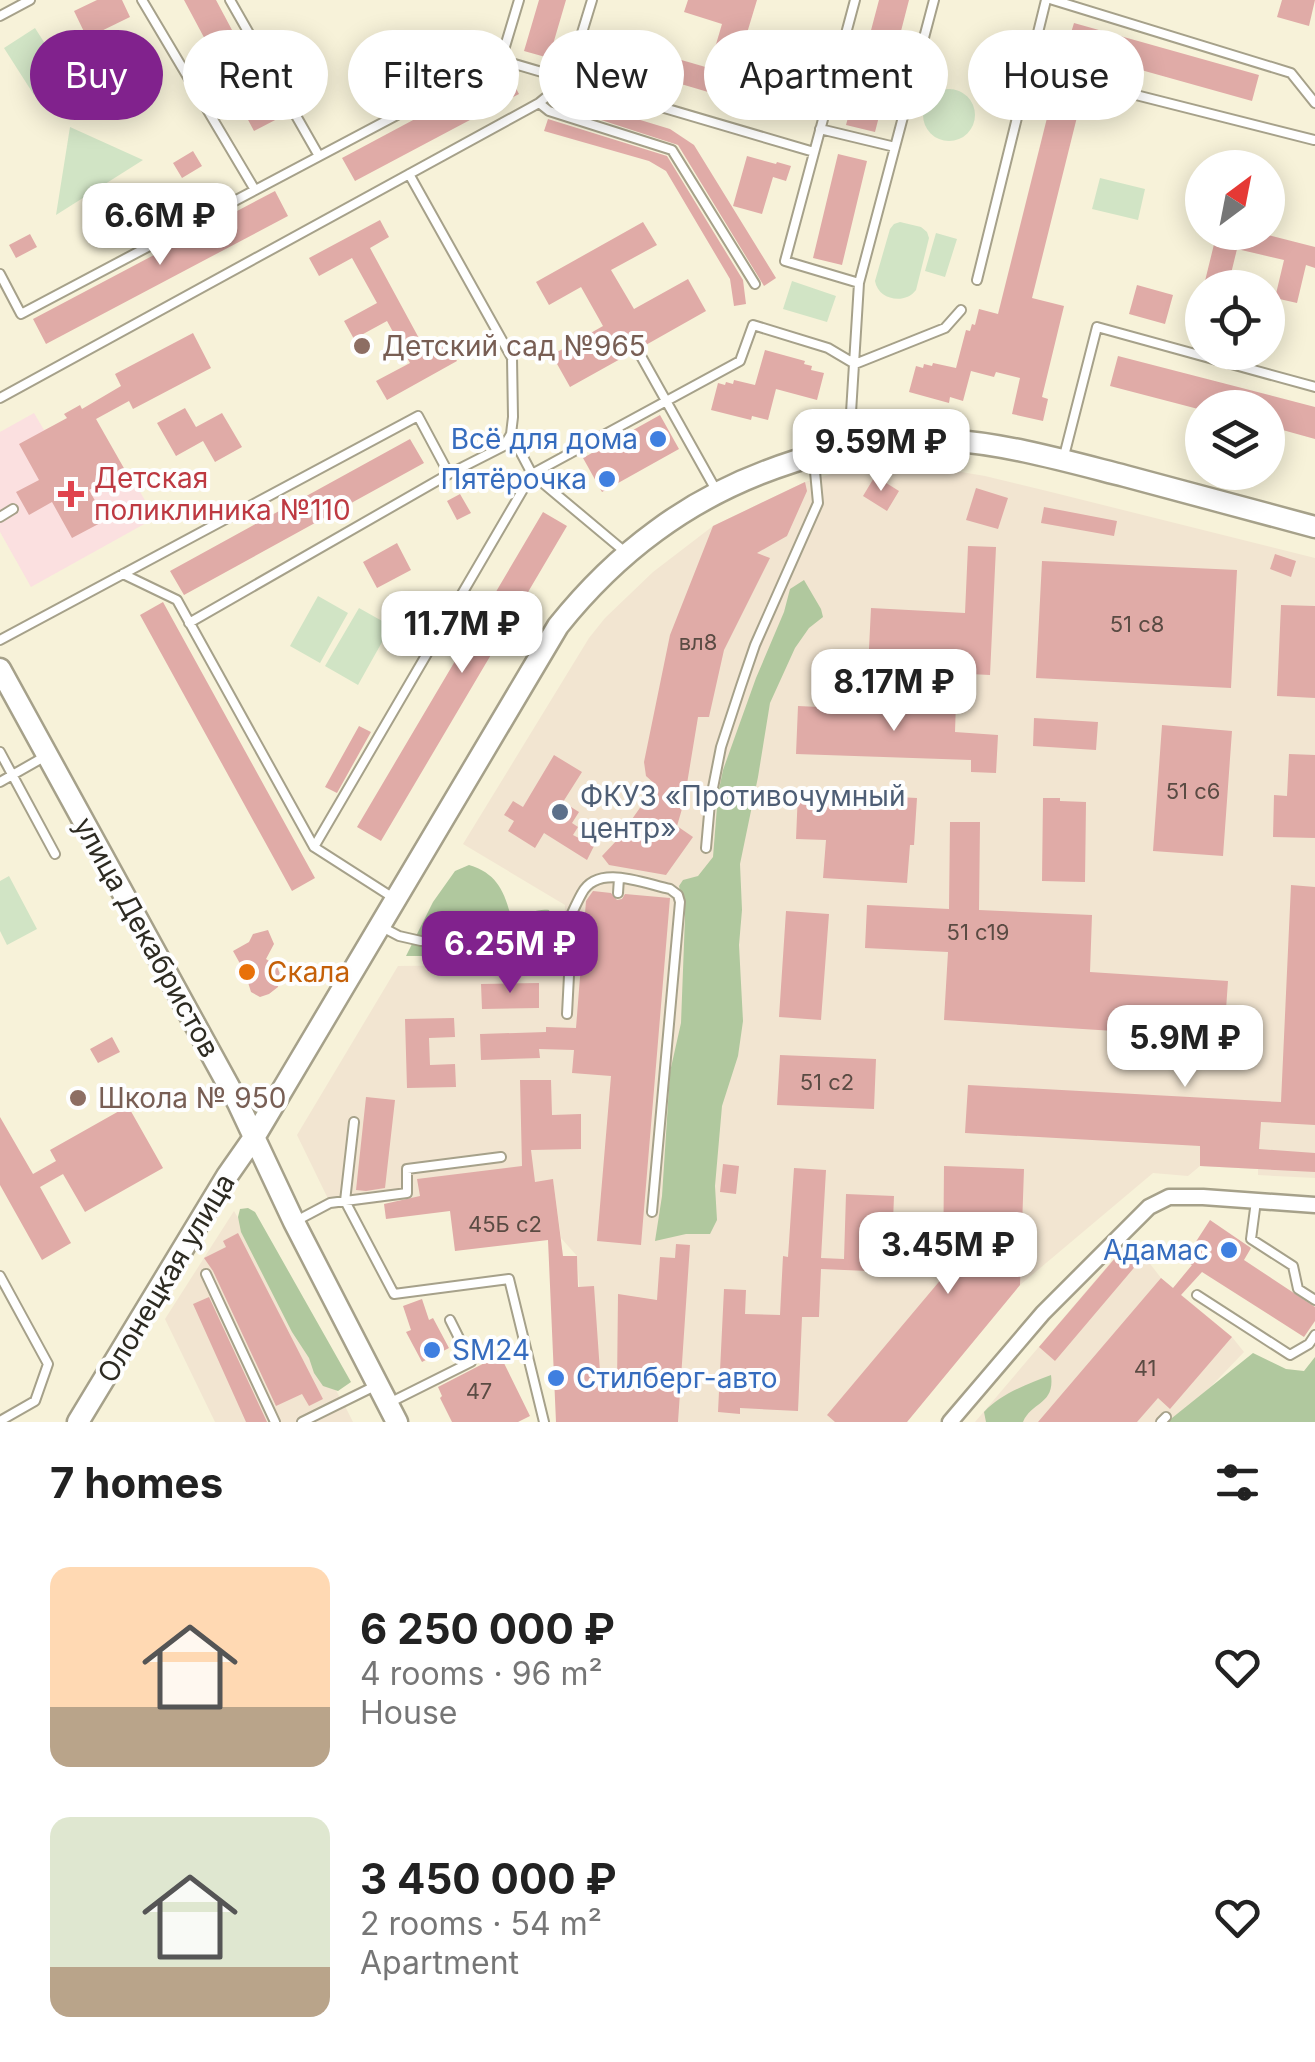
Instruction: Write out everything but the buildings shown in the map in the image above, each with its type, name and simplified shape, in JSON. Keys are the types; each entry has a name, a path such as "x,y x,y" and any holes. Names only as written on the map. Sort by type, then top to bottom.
{"street":[{"name":"Олонецкая улица","path":"78,1422 255,1136 558,626 581,598 655,532 718,494 792,462 882,442 944,440 989,444 1063,460 1315,527"},
{"name":"улица Декабристов","path":"0,670 255,1136 294,1222 388,1403"},
{"path":"950,1422 1042,1313 1149,1207 1170,1197 1315,1205"}],"lane":[{"path":"0,16 30,0"},
{"path":"142,0 254,190"},
{"path":"230,0 319,156"},
{"path":"510,30 519,0"},
{"path":"583,30 592,0"},
{"path":"856,0 785,261 859,283"},
{"path":"849,447 859,283 934,0"},
{"path":"1041,30 1050,0 1290,74 1315,103"},
{"path":"1144,97 1314,140 1315,128"},
{"path":"0,398 539,103"},
{"path":"684,113 814,152"},
{"path":"0,274 21,314 387,120"},
{"path":"577,120 672,150 755,284"},
{"path":"977,280 1017,120"},
{"path":"820,128 895,147"},
{"path":"189,623 504,446 511,434 512,358 409,174"},
{"path":"855,364 944,328 961,310"},
{"path":"314,847 532,474 740,361 753,325 828,348 855,364"},
{"path":"1063,460 1097,327 1315,387"},
{"path":"637,350 718,494"},
{"path":"0,640 418,416 449,474"},
{"path":"511,434 532,474 628,555"},
{"path":"706,848 710,803 736,702 755,645 818,502 814,456"},
{"path":"0,517 13,509"},
{"path":"123,574 177,600 314,847 396,900"},
{"path":"0,752 55,854"},
{"path":"0,782 47,756"},
{"path":"556,943 584,887 597,878 611,876 670,889 678,895 652,1212"},
{"path":"618,894 619,878"},
{"path":"380,926 398,936 421,941 556,943 570,956 567,1014"},
{"path":"354,1122 346,1201 394,1294 509,1278 544,1422"},
{"path":"294,1222 330,1203 407,1193 406,1169 501,1157"},
{"path":"1256,1201 1252,1239 1293,1266 1298,1288 1315,1300"},
{"path":"206,1274 275,1422"},
{"path":"0,1276 48,1364 35,1401 0,1421"},
{"path":"1198,1295 1290,1354 1309,1344 1315,1335"},
{"path":"302,1422 388,1403 471,1362 450,1320"}],"shaded area":[{"name":"Детская поликлиника №110","path":"34,413 44,430 53,426 127,469 155,518 31,587 0,532 0,432"},
{"path":"908,463 985,476 1315,558 1315,1178 1258,1175 1258,1169 1200,1166 1188,1176 1153,1173 1020,1285 907,1422 589,1422 577,1256 561,1238 553,1180 333,1209 297,1135 398,966 563,964 565,905 463,844 605,618 653,572 713,526 805,482 852,468"},
{"path":"234,1211 353,1422 215,1422 165,1319"},
{"path":"1128,1242 1161,1278 1232,1337 1244,1352 1177,1422 975,1422"}],"green space":[{"path":"30,31 30,89 4,48"},
{"path":"948,89 967,97 968,120 974,120 967,133 949,141 931,133 924,120 948,120"},
{"path":"70,127 143,160 56,215"},
{"path":"1100,178 1145,189 1138,220 1092,209"},
{"path":"900,222 921,227 929,238 916,290 899,299 881,293 875,281 890,229"},
{"path":"936,233 957,239 945,277 925,271"},
{"path":"792,281 836,296 827,322 783,309"},
{"path":"804,580 823,617 809,628 795,648 770,703 740,864 743,1021 738,1056 722,1106 715,1186 717,1220 710,1234 686,1234 655,1241 670,1072 681,1023 685,917 679,886 683,880 698,876 713,857 723,770 790,589"},
{"path":"318,596 348,613 320,663 290,646"},
{"path":"359,608 391,626 358,685 325,666"},
{"path":"469,865 497,883 510,913 549,910 560,960 506,952 406,956 433,902 455,871"},
{"path":"9,876 37,929 7,945 0,931 0,881"},
{"path":"240,1209 255,1212 351,1382 338,1391 323,1386 314,1373 241,1232"},
{"path":"1253,1353 1286,1369 1304,1371 1315,1357 1315,1422 1167,1422"},
{"path":"1051,1375 1050,1392 1023,1422 986,1422 984,1412 998,1399"}],"place":[{"name":"Детский сад №965","path":"362,346"},
{"name":"Всё для дома","path":"658,439"},
{"name":"Пятёрочка","path":"607,479"},
{"name":"Детская поликлиника №110","path":"71,494"},
{"name":"ФКУЗ «Противочумный центр»","path":"560,812"},
{"name":"Скала","path":"247,972"},
{"name":"Школа № 950","path":"78,1098"},
{"name":"Адамас","path":"1229,1250"},
{"name":"SM24","path":"432,1350"},
{"name":"Стилберг-авто","path":"556,1378"}]}
